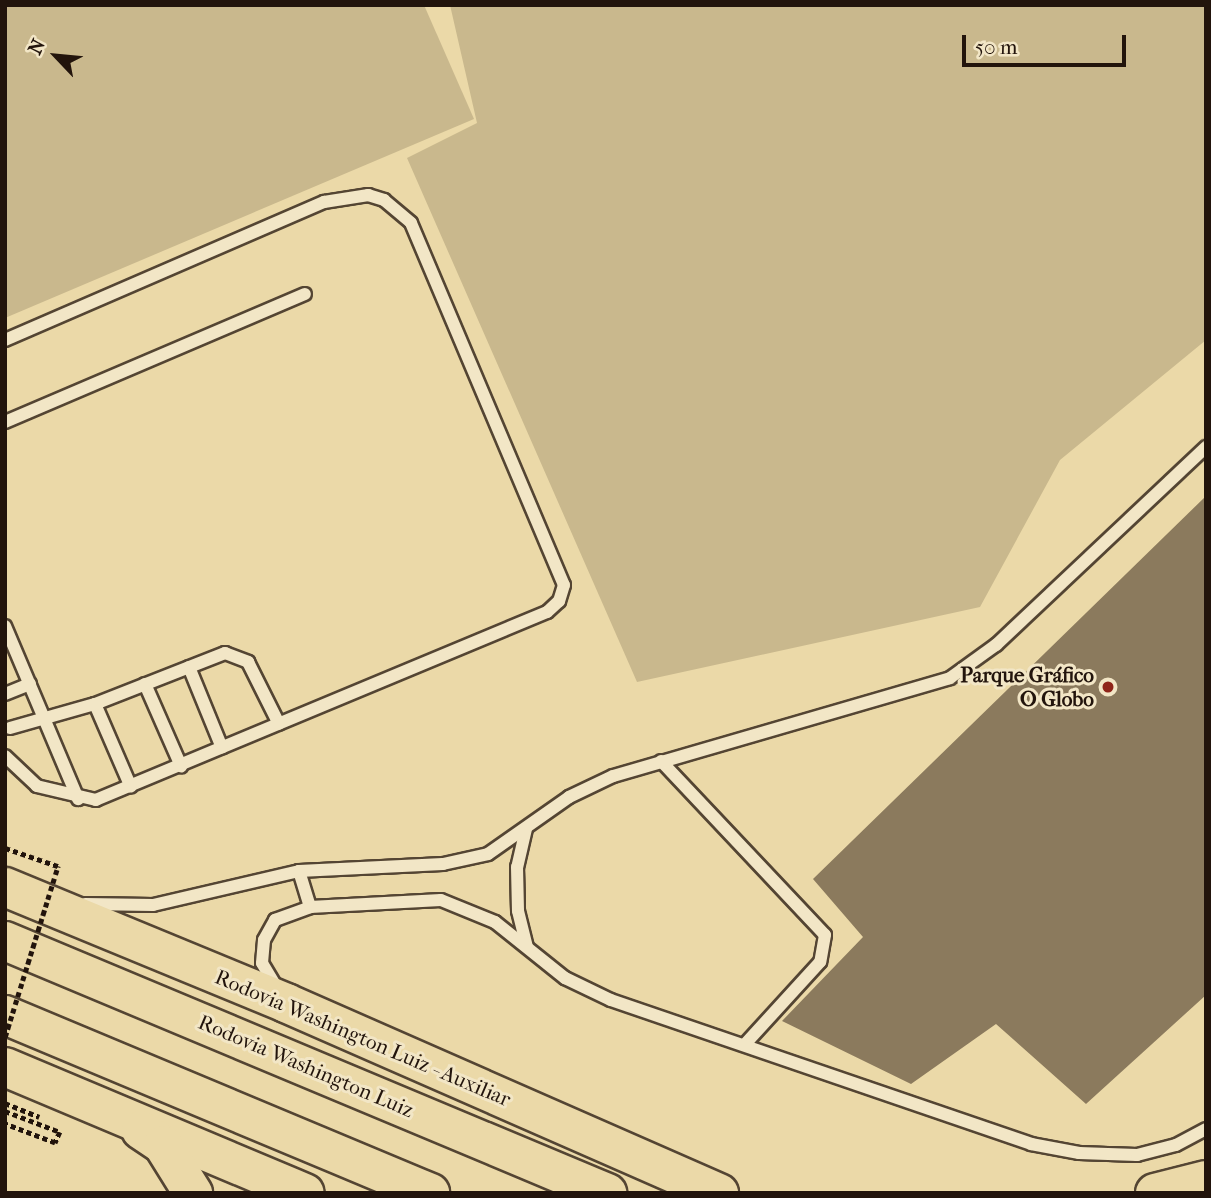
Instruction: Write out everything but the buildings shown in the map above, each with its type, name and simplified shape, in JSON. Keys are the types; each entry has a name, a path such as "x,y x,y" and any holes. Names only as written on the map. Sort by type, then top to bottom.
{"highway":[{"name":"Rodovia Washington Luiz - Auxiliar","path":"19,895 286,1003 719,1193"},
{"name":"Rodovia Washington Luiz","path":"5,941 607,1193"},
{"path":"5,1015 429,1193"},
{"path":"5,1067 114,1110 305,1193"},
{"path":"114,1110 163,1145 193,1193"},
{"path":"1155,1193 1206,1180"}],"lane":[{"path":"5,340 324,202 368,195 393,205 411,223 564,585 559,601 547,612 96,800 78,799 37,786 5,756"},
{"path":"5,422 305,294"},
{"path":"19,895 153,905 299,871 443,864 488,854 569,797 661,761 950,678 996,645 1206,447"},
{"path":"5,626 78,799"},
{"path":"7,726 44,720 95,704 225,653 238,655 248,662 279,724"},
{"path":"188,667 222,748"},
{"path":"5,694 30,684"},
{"path":"145,684 181,766"},
{"path":"95,704 131,786"},
{"path":"661,761 825,935 820,962 745,1044"},
{"path":"526,829 517,867 518,911 527,946"},
{"path":"299,871 310,907"},
{"path":"286,1003 262,963 264,940 275,920 310,907 441,900 471,909 527,946 565,978 611,1000 745,1044 901,1102 1031,1144 1067,1151 1138,1155 1176,1145 1206,1129"}],"path":[{"path":"5,848 58,866 5,1037"},
{"path":"5,1111 60,1132 55,1143 5,1124"}],"shaded area":[{"path":"5,5 424,5 474,119 5,318"},
{"path":"450,5 1206,5 1206,340 1060,460 980,607 637,682 407,158 477,123"}],"place":[{"name":"Parque Gráfico O Globo","path":"1108,687"}]}
